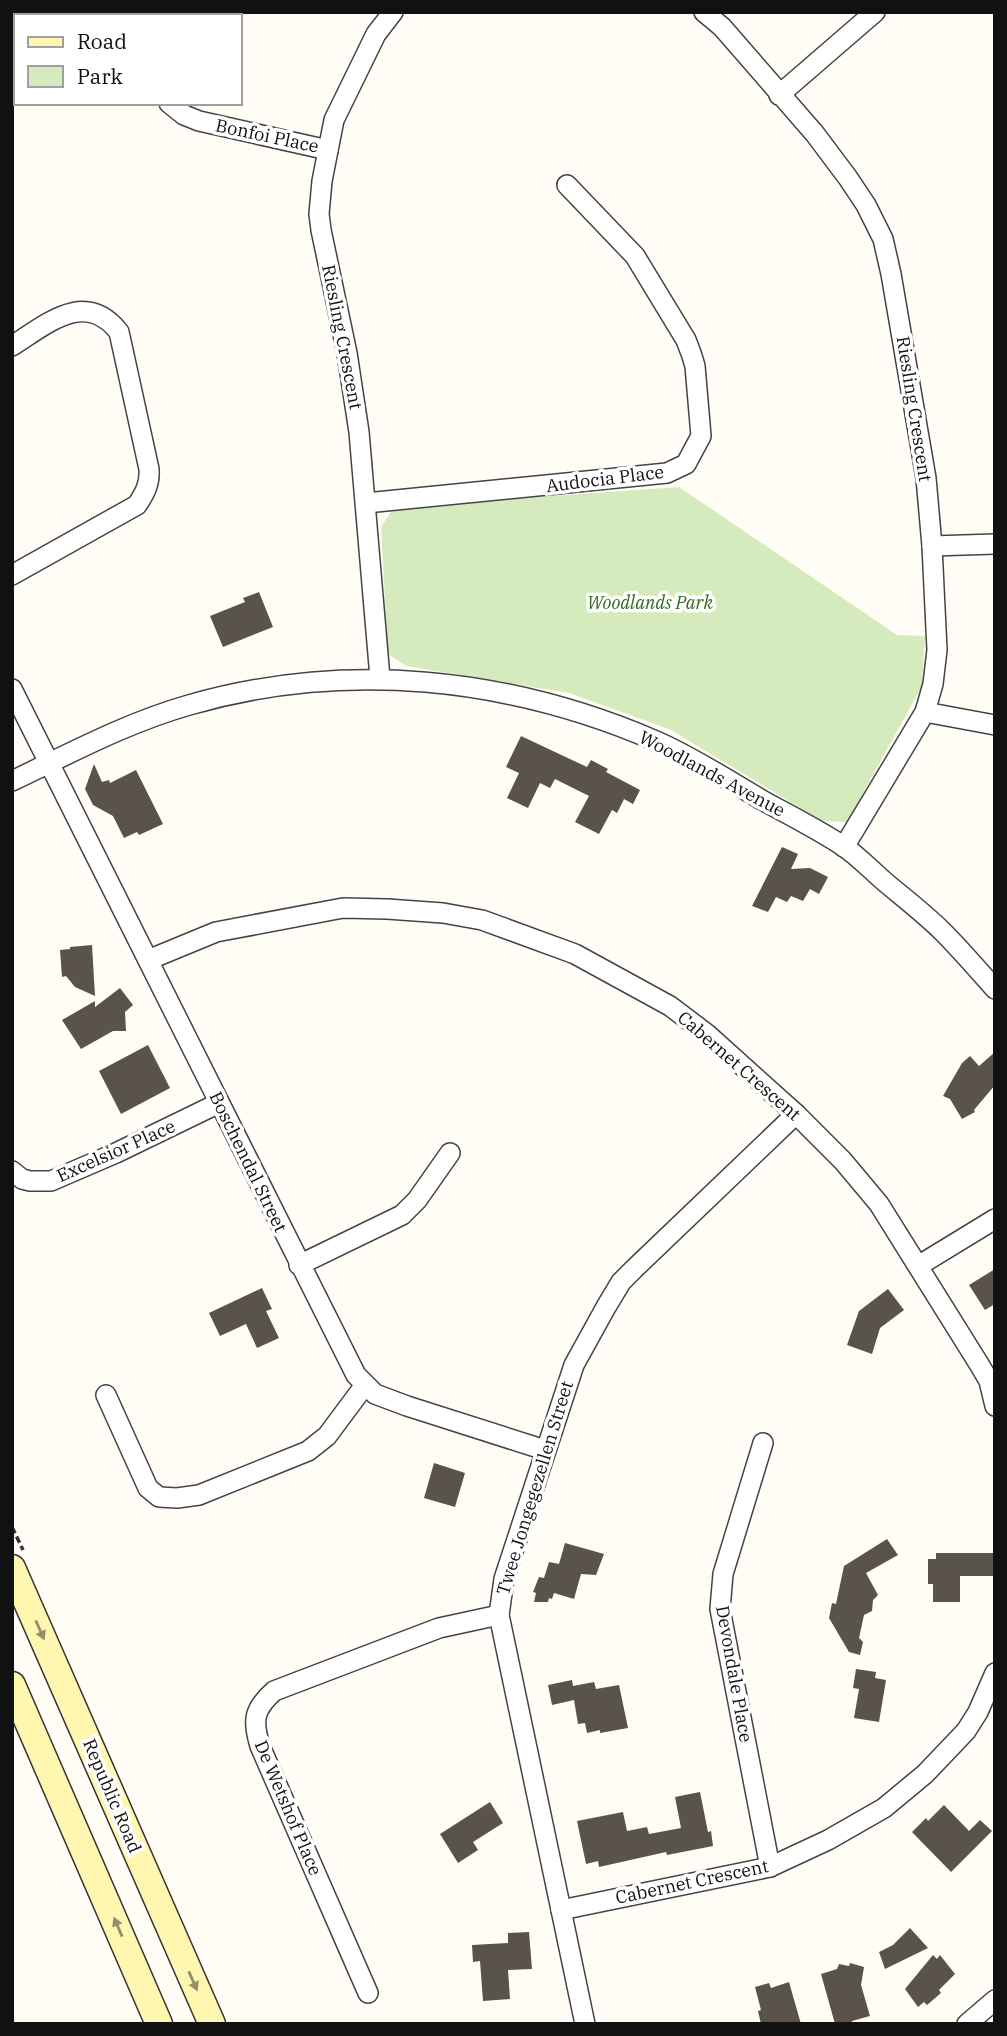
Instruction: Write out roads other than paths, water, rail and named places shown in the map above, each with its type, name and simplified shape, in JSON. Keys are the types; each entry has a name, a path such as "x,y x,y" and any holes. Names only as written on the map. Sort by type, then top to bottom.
{"main road":[{"name":"Republic Road","path":"12,1568 212,2024"},
{"path":"12,1685 159,2024"}],"street":[{"name":"Riesling Crescent","path":"380,678 359,432 347,353 320,222 322,181 334,120 376,34 393,12"},
{"name":"Riesling Crescent","path":"704,12 722,27 815,134 848,177 883,239 926,478 937,650 933,684 925,712 844,847"},
{"path":"779,95 875,12"},
{"name":"Bonfoi Place","path":"172,105 184,115 199,121 328,150"},
{"name":"Audocia Place","path":"366,503 667,473 686,464 692,455 701,436 695,366 686,340 635,256 566,185"},
{"path":"12,346 64,314 76,311 99,315 111,323 119,332 150,479 146,492 137,505 12,575"},
{"path":"932,546 995,544"},
{"name":"Woodlands Avenue","path":"12,781 107,734 190,704 268,688 380,678 434,682 538,700 583,712 658,742 844,847 943,932 995,989"},
{"name":"Boschendal Street","path":"12,689 355,1375 375,1394 545,1450"},
{"path":"925,712 995,725"},
{"name":"Cabernet Crescent","path":"148,960 216,932 343,908 387,909 472,917 575,954 617,975 670,1006 707,1034 796,1114 864,1185 879,1204 989,1381 995,1406"},
{"name":"Excelsior Place","path":"12,1171 22,1179 51,1181 219,1104"},
{"name":"Twee Jongegezellen Street","path":"585,2024 499,1615 504,1579 574,1365 621,1282 796,1114"},
{"path":"299,1265 402,1215 417,1200 450,1153"},
{"path":"918,1266 995,1219"},
{"path":"106,1395 148,1488 159,1497 177,1499 198,1495 308,1451 327,1436 365,1385"},
{"name":"Devondale Place","path":"763,1443 723,1574 720,1609 770,1867"},
{"name":"De Wetshof Place","path":"368,1993 260,1746 255,1717 262,1702 274,1691 439,1628 499,1615"},
{"name":"Cabernet Crescent","path":"561,1910 770,1867 828,1840 884,1808 925,1774 965,1731 978,1712 995,1673"},
{"path":"967,2024 995,2000"}],"park label":[{"name":"Woodlands Park","path":"650,603"}]}
